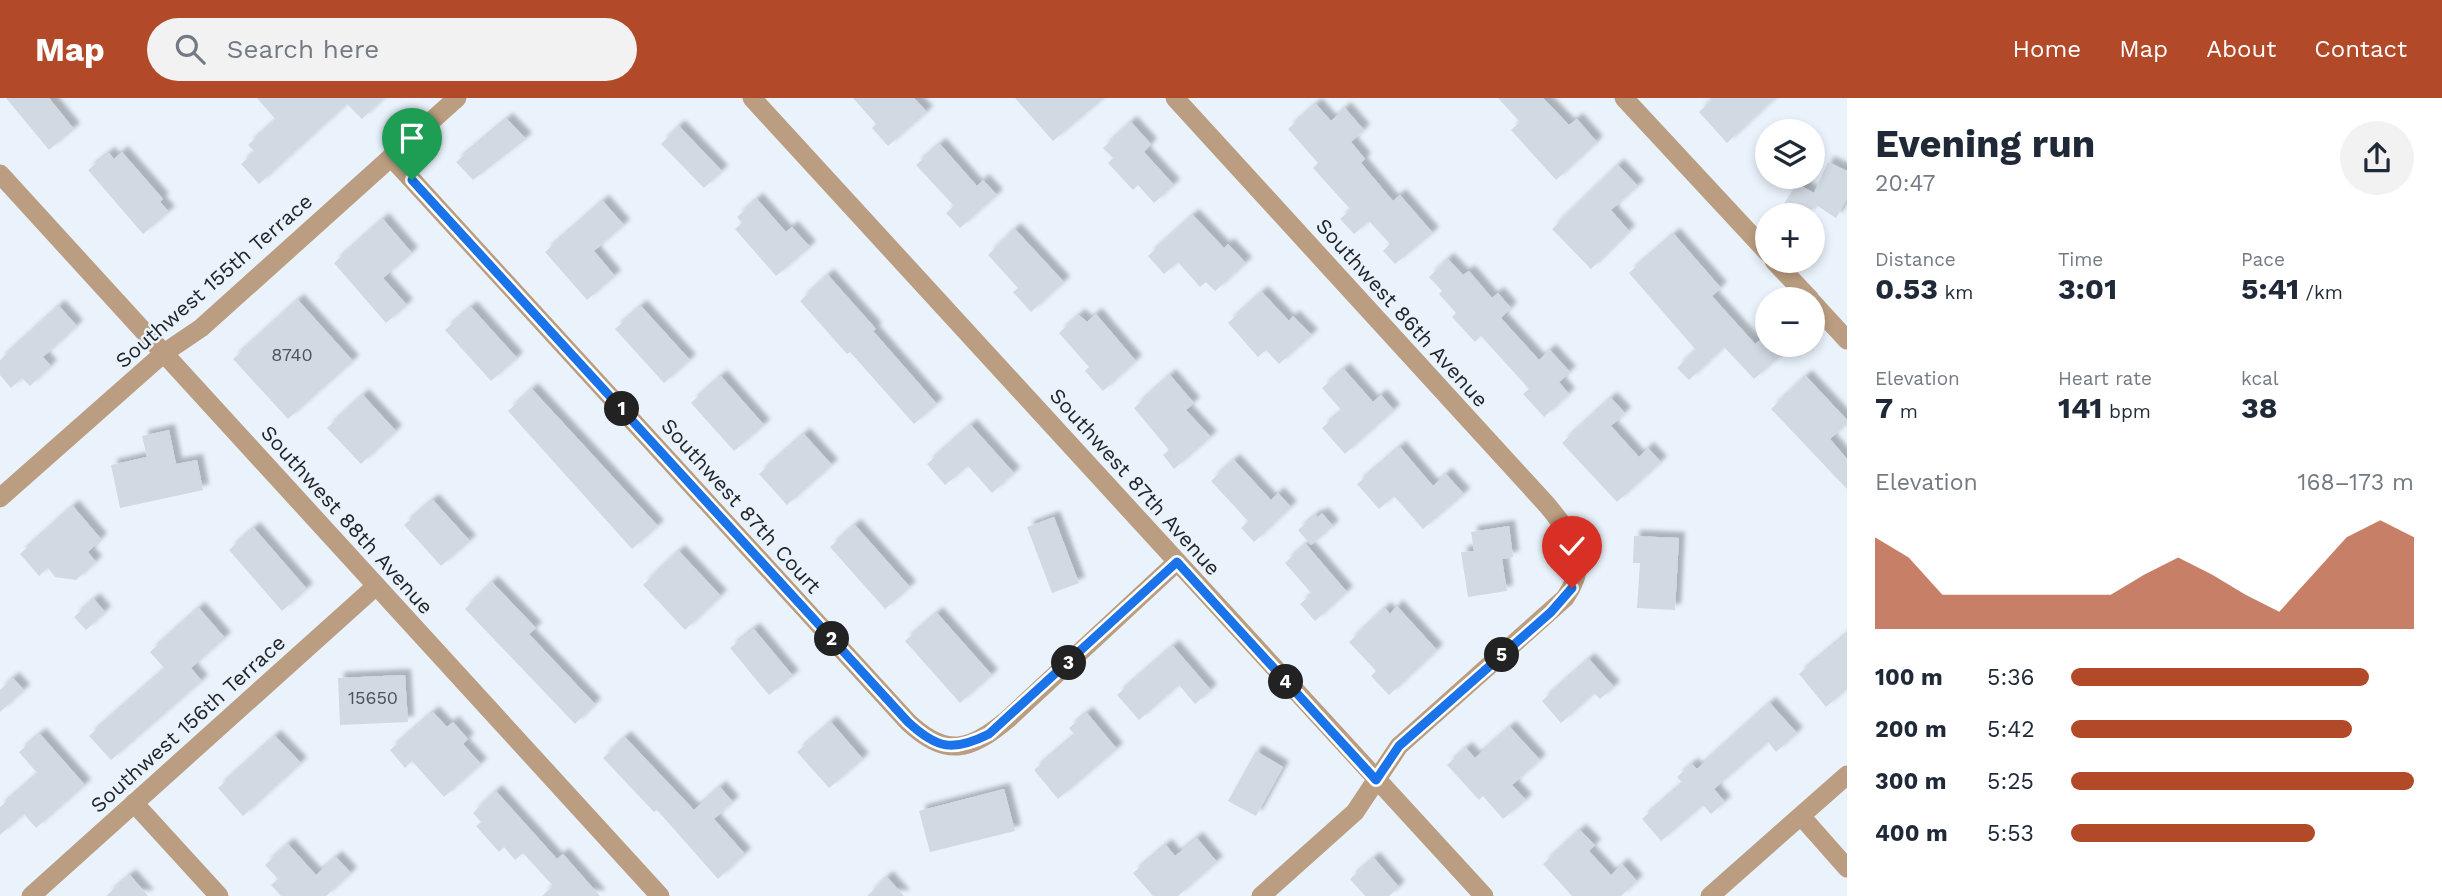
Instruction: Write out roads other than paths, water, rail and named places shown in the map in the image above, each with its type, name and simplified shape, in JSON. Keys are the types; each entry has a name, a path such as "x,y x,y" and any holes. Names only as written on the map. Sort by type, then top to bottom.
{"street":[{"name":"Southwest 155th Terrace","path":"0,498 164,353 201,327 457,98"},
{"name":"Southwest 87th Avenue","path":"752,98 1484,896"},
{"name":"Southwest 86th Avenue","path":"1175,98 1547,505 1574,539 1578,552 1576,579 1565,598 1399,746 1376,780"},
{"path":"1634,101 1755,238"},
{"name":"Southwest 87th Court","path":"391,157 908,722 934,742 955,747 973,742 999,727 1177,562"},
{"name":"Southwest 88th Avenue","path":"0,174 660,896"},
{"path":"1785,273 1798,287"},
{"path":"1825,316 1847,340"},
{"name":"Southwest 156th Terrace","path":"31,896 376,586"},
{"path":"1710,896 1847,775"},
{"path":"1261,896 1354,812 1376,780"},
{"path":"134,803 219,896"},
{"path":"1801,816 1847,868"}]}
